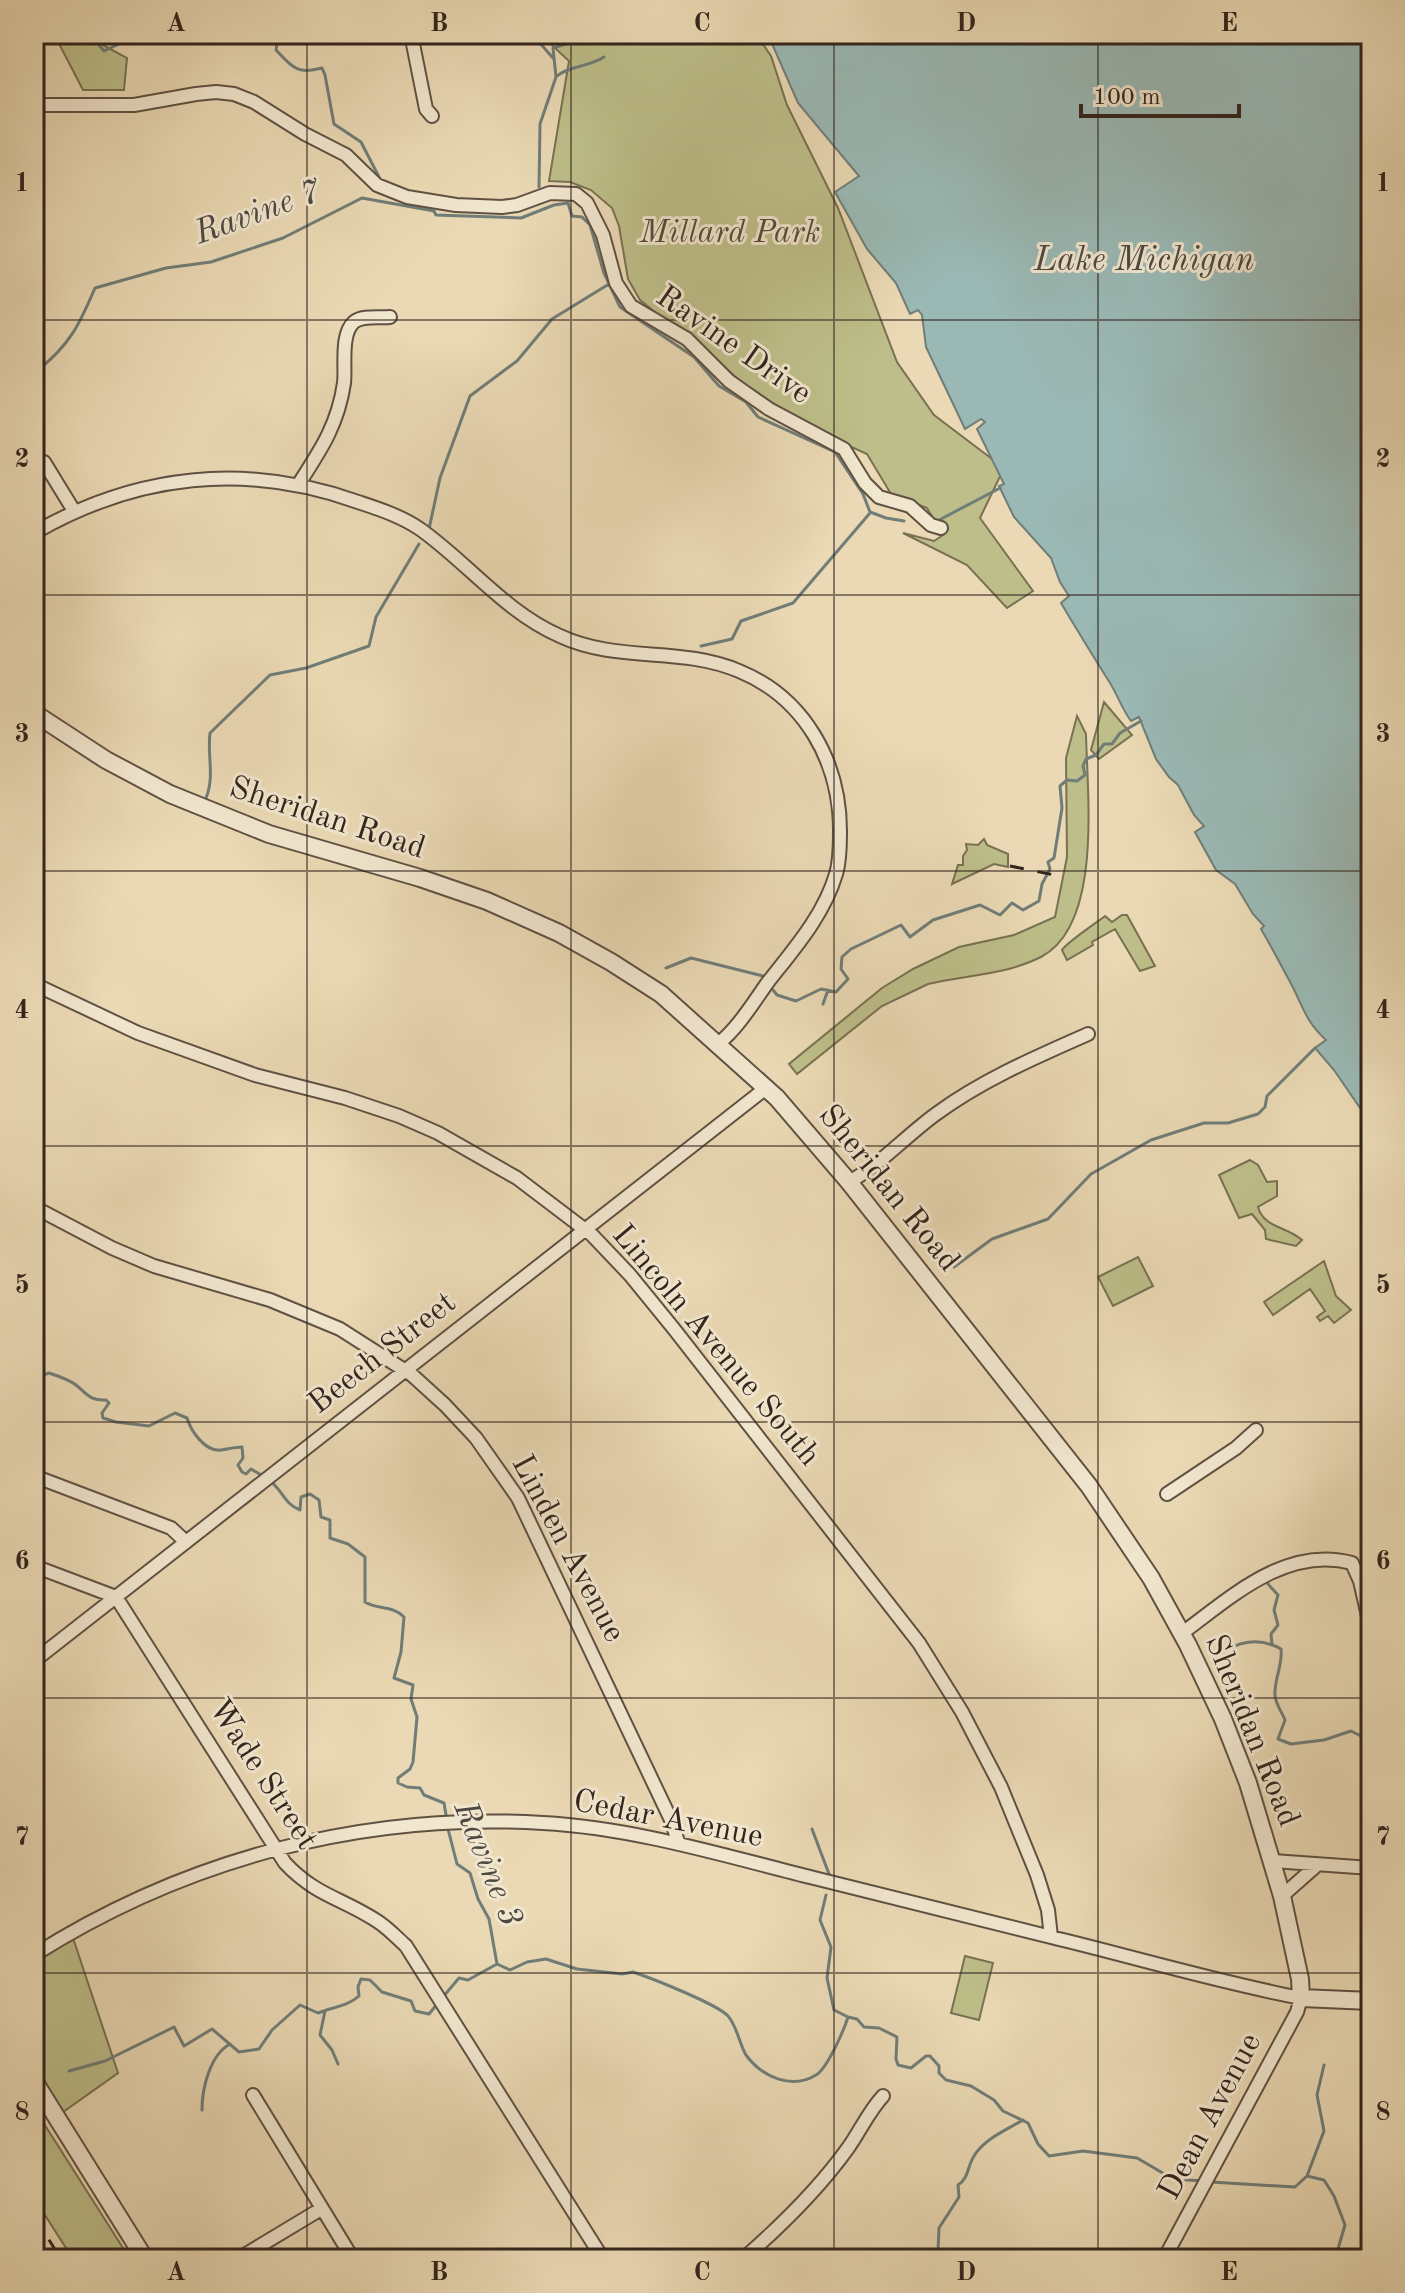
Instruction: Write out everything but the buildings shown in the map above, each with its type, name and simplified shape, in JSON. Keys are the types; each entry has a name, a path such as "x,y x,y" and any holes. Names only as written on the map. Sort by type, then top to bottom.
{"street":[{"path":"411,34 426,109 432,116"},
{"name":"Ravine Drive","path":"34,105 134,105 196,94 234,94 254,102 346,155 377,185 398,195 456,205 502,207 550,193 576,194 587,203 603,235 616,283 631,306 687,339 729,381 769,409 844,449 865,483 879,497 910,506 931,525 941,528"},
{"path":"298,485 334,425 343,389 347,335 351,325 361,319 390,317"},
{"path":"44,462 74,511"},
{"path":"34,533 74,511 122,493 191,479 253,479 298,485 339,495 393,514 419,528 511,608 544,629 580,646 615,653 686,656 740,671 776,693 801,715 825,754 838,799 840,842 837,872 823,906 805,935 718,1044"},
{"name":"Sheridan Road","path":"34,713 106,760 170,794 269,834 476,897 559,933 661,994 766,1088 809,1133 849,1182 1089,1486 1151,1578 1223,1719 1248,1783 1282,1896 1300,1979 1301,1998"},
{"name":"Lincoln Avenue South","path":"34,984 124,1027 182,1050 255,1075 345,1098 438,1133 517,1178 584,1229 630,1275 674,1329 919,1643 962,1712 1007,1801 1037,1875 1048,1910 1051,1937"},
{"path":"849,1182 961,1098 1011,1070 1088,1034"},
{"name":"Beech Street","path":"34,1661 766,1088"},
{"name":"Linden Avenue","path":"34,1207 154,1266 270,1300 340,1329 404,1370 445,1405 476,1438 518,1498 597,1659 672,1822 678,1842"},
{"path":"1167,1494 1236,1448 1256,1430"},
{"path":"34,1476 171,1528 186,1542"},
{"path":"1181,1634 1269,1572 1317,1560 1336,1559 1352,1563 1360,1581 1371,1629"},
{"path":"34,1566 116,1597"},
{"name":"Wade Street","path":"116,1597 274,1849 298,1876 322,1894 379,1922 406,1946 603,2259"},
{"name":"Cedar Avenue","path":"34,1955 141,1896 274,1849 339,1835 407,1826 487,1822 579,1826 678,1842 1301,1998"},
{"path":"1273,1861 1371,1868"},
{"path":"1282,1896 1316,1866"},
{"path":"1301,1998 1371,2001"},
{"name":"Dean Avenue","path":"1164,2259 1297,2012 1301,1998"},
{"path":"34,2081 145,2259"},
{"path":"253,2095 353,2259"},
{"path":"743,2259 816,2189 883,2096"},
{"path":"238,2259 321,2209"}],"green space":[{"path":"54,34 83,34 127,58 124,90 83,90"},
{"name":"Millard Park","path":"540,34 756,34 771,56 787,105 838,208 897,362 934,415 1004,468 980,518 1033,591 1007,608 967,565 903,533 934,541 943,535 927,508 891,494 867,454 823,434 753,391 640,300 628,279 619,226 612,208 591,190 570,182 549,181 569,61"},
{"path":"1104,702 1132,735 1099,759 1091,750"},
{"path":"1077,716 1086,734 1087,856 1083,888 1074,917 1061,941 1028,963 928,984 882,1006 797,1074 789,1064 882,988 913,969 959,947 1014,935 1055,917 1067,857 1066,758"},
{"path":"984,839 987,845 1008,854 1008,867 994,864 952,884 958,865 963,865 966,844 978,845"},
{"path":"1127,915 1155,966 1140,971 1115,929 1067,960 1062,950 1069,943 1105,916 1112,922"},
{"path":"1250,1160 1258,1165 1267,1182 1277,1181 1277,1196 1258,1207 1261,1214 1270,1223 1302,1240 1296,1246 1266,1239 1265,1230 1252,1214 1239,1218 1219,1175"},
{"path":"1138,1257 1153,1286 1113,1306 1098,1277"},
{"path":"1324,1261 1336,1296 1351,1310 1334,1323 1328,1316 1320,1321 1317,1317 1325,1311 1310,1289 1273,1315 1264,1302"},
{"path":"73,1938 118,2073 63,2112 34,2067 34,1961"},
{"path":"965,1956 993,1963 979,2020 951,2013"},
{"path":"34,2108 130,2259 73,2259 34,2198"}],"water":[{"name":"Lake Michigan","path":"774,34 1371,34 1371,1124 1315,1048 1326,1040 1304,1012 1261,929 1264,926 1235,884 1216,870 1195,832 1204,826 1194,815 1178,785 1156,759 1139,717 1131,721 1061,603 1069,596 1051,558 1014,517 999,486 1004,484 977,429 985,422 981,419 965,429 926,347 922,315 918,310 910,314 896,283 867,249 835,192 859,176 798,103 769,37"}],"waterway":[{"name":"Ravine 7","path":"90,34 104,51 132,38 133,34"},
{"name":"Ravine 7","path":"279,34 276,50 291,65 307,71 322,68 334,124 361,142 379,177"},
{"path":"532,34 553,58"},
{"name":"Ravine 7","path":"539,187 540,124 556,77 553,48 598,37"},
{"path":"557,76 604,57"},
{"name":"Ravine 7","path":"34,368 39,369 66,342 79,323 95,288 166,268 211,262 283,238 362,198 434,211 436,215 521,218 568,203 572,216 582,217 590,225 604,273 620,307 694,357 719,386 746,402 758,417 835,452 863,494 870,512 904,521"},
{"name":"Ravine 7","path":"429,529 440,478 470,396 517,361 552,319 609,284"},
{"name":"Ravine 7","path":"941,519 1000,488"},
{"name":"Ravine 7","path":"701,646 732,639 741,621 793,603 870,513"},
{"name":"Ravine 7","path":"206,798 210,782 210,733 270,675 306,668 369,646 376,617 419,544"},
{"path":"773,990 777,995 796,1001 821,989 836,992 848,979 841,969 842,957 851,949 901,925 910,937 933,920 980,905 1000,915 1012,903 1023,910 1039,901 1042,884 1050,869 1048,862 1054,858 1062,808 1060,786 1067,780 1077,781 1085,775 1083,766 1086,759 1096,755 1104,744 1112,744 1120,733 1141,721"},
{"path":"666,968 691,958 763,976"},
{"path":"823,1004 828,990"},
{"path":"954,1267 992,1239 1048,1219 1091,1174 1151,1140 1204,1123 1228,1123 1258,1114 1265,1107 1267,1096 1315,1048"},
{"name":"Ravine 3","path":"34,1378 49,1373 73,1383 92,1398 106,1400 109,1403 102,1413 103,1418 116,1422 149,1426 175,1413 187,1418 204,1444 215,1450 242,1447 243,1458 238,1465 242,1472 246,1474 251,1469 263,1476"},
{"name":"Ravine 3","path":"269,1480 290,1504 300,1510 301,1497 310,1494 319,1500 321,1517 330,1520 330,1538 348,1544 365,1557 365,1602 404,1617 401,1652 394,1678 413,1685 411,1699 417,1717 413,1762 410,1769 398,1778 398,1783 420,1788 424,1795 444,1803 447,1821"},
{"path":"1268,1584 1278,1595 1274,1610 1278,1625 1271,1634 1272,1644"},
{"path":"1217,1655 1248,1642 1281,1649 1275,1695 1285,1720 1278,1739 1291,1744 1324,1740 1351,1731 1371,1741"},
{"name":"Ravine 3","path":"448,1829 457,1864 470,1873 478,1899 489,1919 497,1964"},
{"path":"812,1829 829,1874"},
{"path":"826,1895 820,1920 831,1947 827,1978 834,2010 848,2017"},
{"name":"Ravine 3","path":"443,1997 459,1978 468,1980 497,1964 510,1970 527,1962 546,1959 577,1969 622,1974 633,1972 721,2011 731,2020 746,2055 753,2063 769,2075 788,2081 816,2075 835,2049 848,2017 857,2019 864,2027 879,2028 897,2037 898,2065 911,2068 930,2056 946,2080 971,2086 994,2100 1003,2111 1028,2123 1038,2144 1049,2156 1083,2151 1137,2158 1173,2179 1203,2181"},
{"name":"Ravine 3","path":"69,2071 105,2061 174,2027 184,2046 212,2029 239,2052 259,2049 272,2030 300,2005 318,2013 355,1999 359,1996 361,1979 370,1980 382,1992 411,2001 415,2011 429,2014 438,2003"},
{"path":"325,2011 320,2035 338,2064"},
{"path":"202,2110 208,2073 217,2056 230,2044"},
{"path":"1307,2176 1324,2131 1317,2095 1324,2065"},
{"name":"Ravine 3","path":"929,2259 938,2251 939,2228 959,2197 958,2185 966,2176 978,2150 1023,2120"},
{"name":"Ravine 3","path":"1211,2182 1295,2187 1307,2176 1324,2180 1345,2225 1335,2259"}],"railway":[{"path":"1010,866 1059,876"},
{"path":"34,2216 61,2259"}]}
